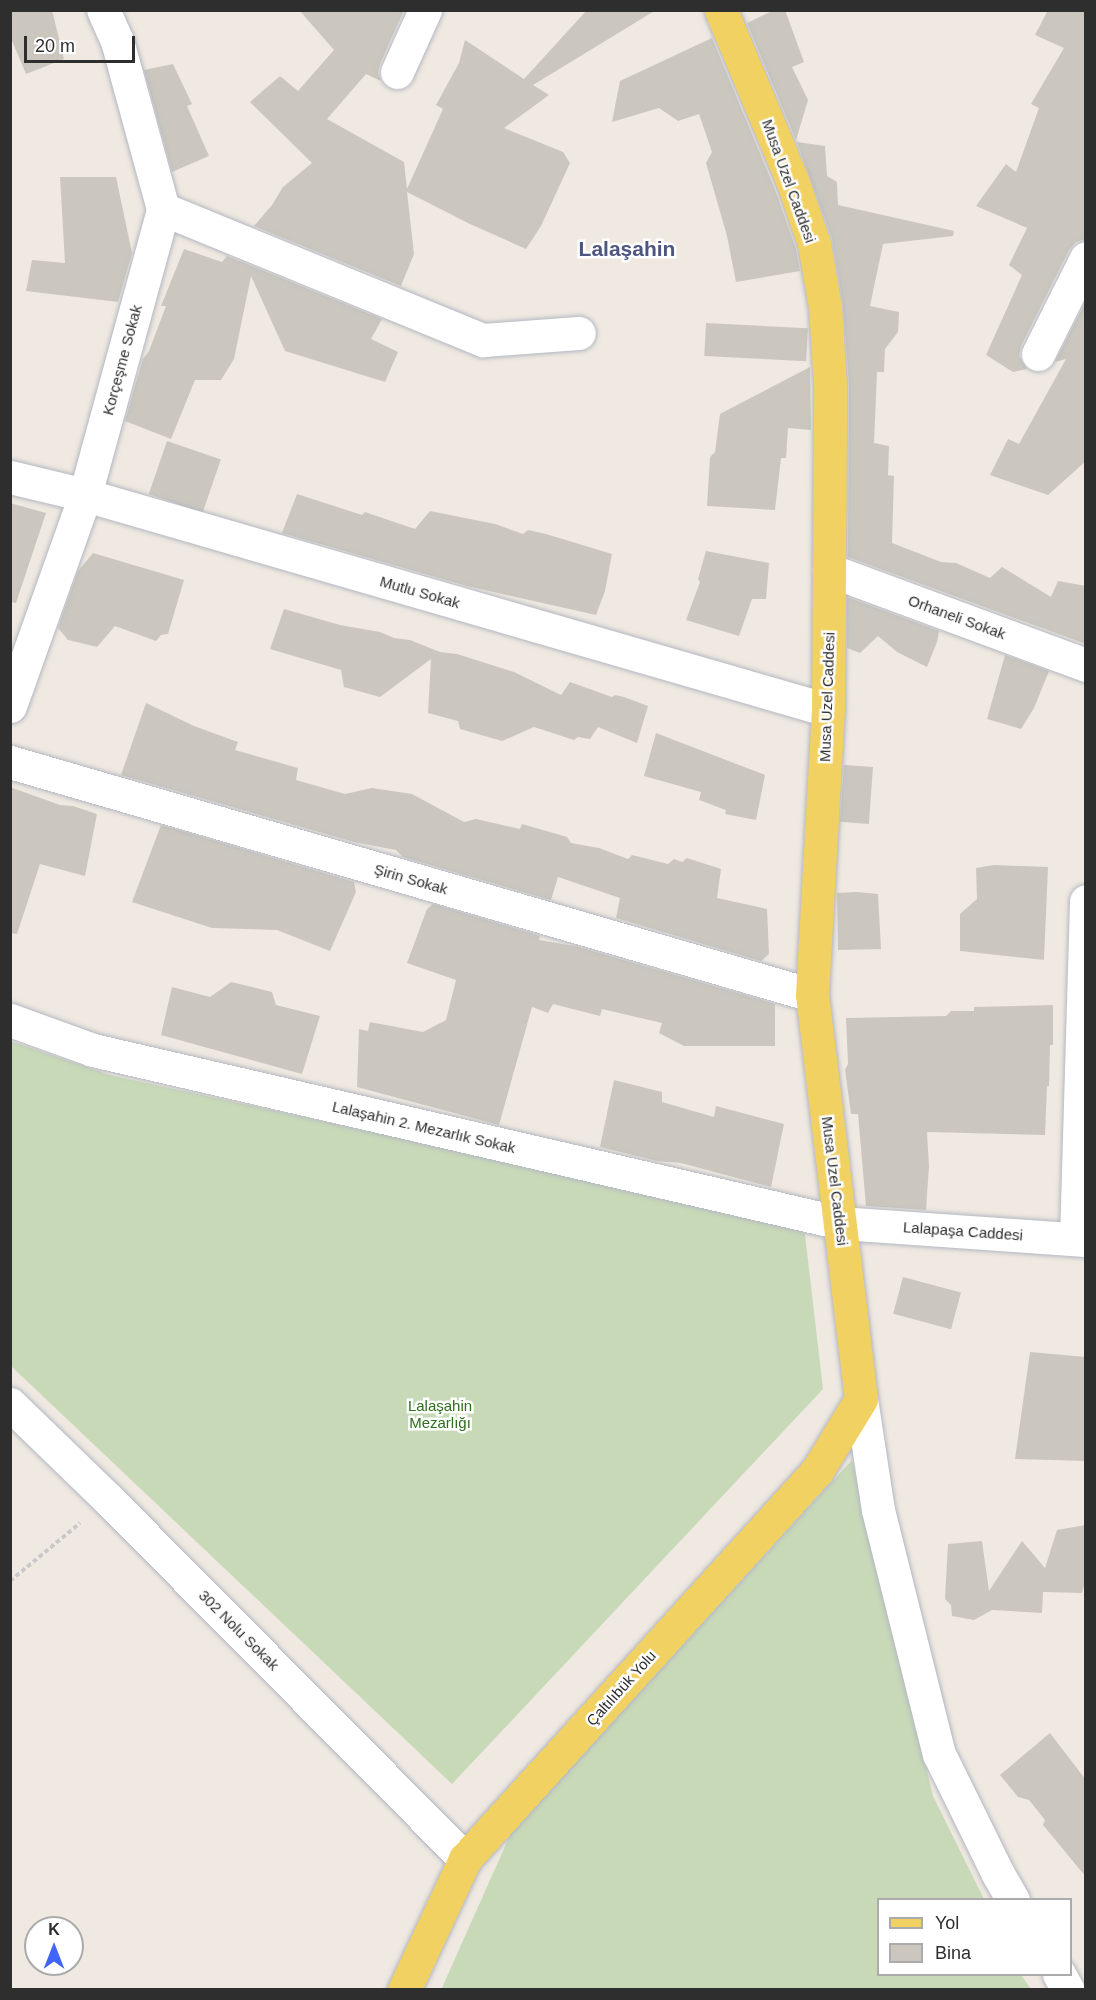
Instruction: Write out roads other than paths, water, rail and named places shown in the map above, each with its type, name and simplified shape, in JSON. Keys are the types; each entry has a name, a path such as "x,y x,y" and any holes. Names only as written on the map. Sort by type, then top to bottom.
{"main road":[{"name":"Musa Uzel Caddesi","path":"721,10 792,180 814,244 825,307 830,384 828,710 812,995 861,1399"},
{"name":"Çaltılıbük Yolu","path":"404,1989 465,1859 817,1471 861,1399"}],"street":[{"path":"103,10 117,41 163,209 483,340 579,333"},
{"path":"397,72 425,10"},
{"name":"Korçeşme Sokak","path":"10,706 85,495 163,209"},
{"path":"1038,354 1086,258"},
{"name":"Mutlu Sokak","path":"10,477 85,495 828,710"},
{"name":"Orhaneli Sokak","path":"829,570 1086,665"},
{"name":"Şirin Sokak","path":"10,762 812,995"},
{"path":"1081,1239 1086,901"},
{"name":"Lalaşahin 2. Mezarlık Sokak","path":"10,1020 93,1050 841,1223"},
{"name":"Lalapaşa Caddesi","path":"841,1223 1081,1239"},
{"path":"861,1399 878,1510 939,1754 998,1874 1012,1898"},
{"name":"302 Nolu Sokak","path":"10,1404 108,1499 465,1859"},
{"path":"1060,1976 1068,1989"}],"district":[{"name":"Lalaşahin","path":"627,249"}],"park label":[{"name":"Lalaşahin Mezarlığı","path":"440,1414"}]}
